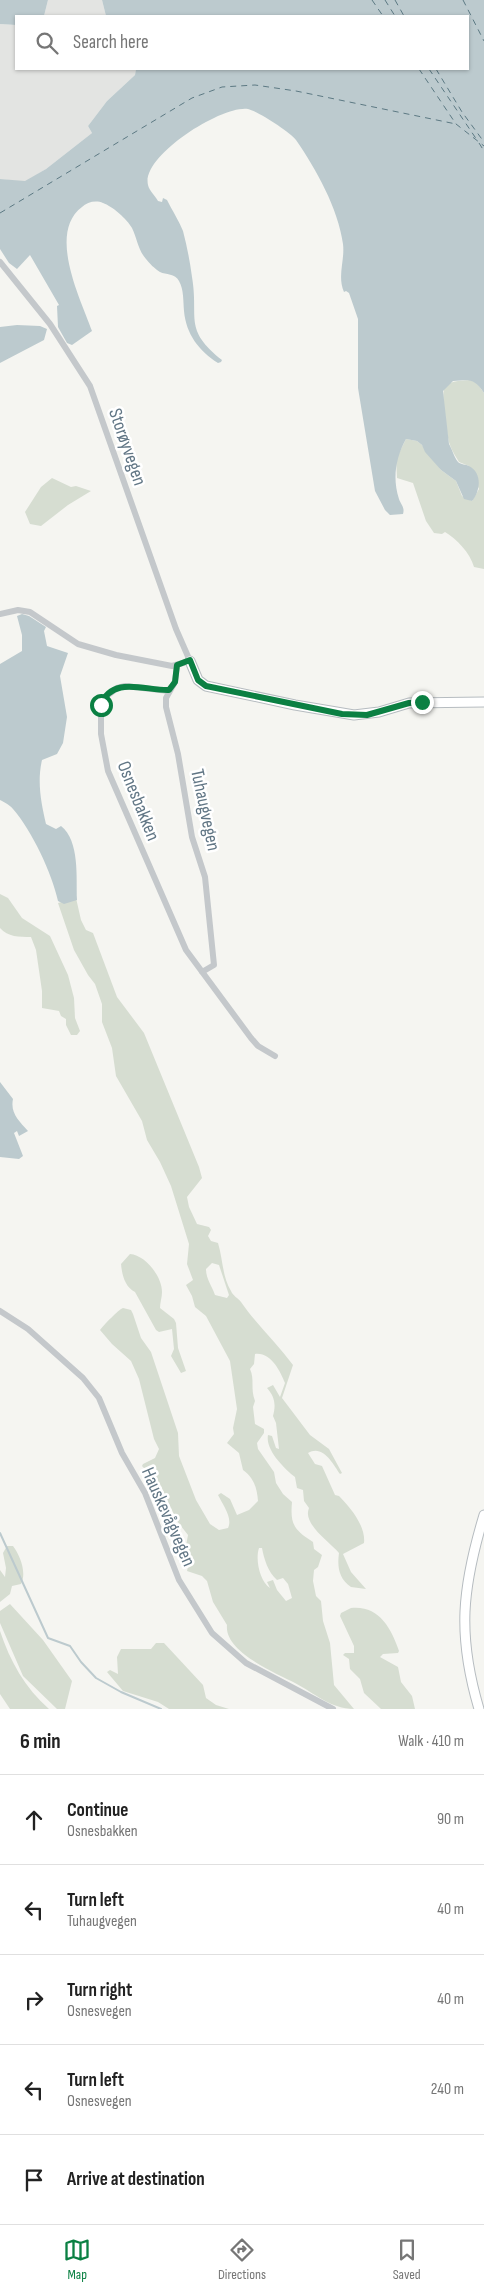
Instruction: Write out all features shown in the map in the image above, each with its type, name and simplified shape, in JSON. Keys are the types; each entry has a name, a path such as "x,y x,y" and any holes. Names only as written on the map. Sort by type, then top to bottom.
{"street":[{"name":"Storøyvegen","path":"0,262 50,324 90,386 176,629 190,660"},
{"path":"0,614 24,610 36,615 73,641 89,648 168,665 177,665 190,660 198,680 206,686 342,714 367,715 409,703 484,702"},
{"name":"Tuhaugvegen","path":"177,665 175,682 169,690 166,707 178,754 192,837 205,877 214,965 202,972"},
{"name":"Osnesbakken","path":"169,690 125,686 110,692 104,698 101,705 101,734 108,772 186,950 251,1038 258,1046 274,1056"},
{"name":"Hauskevågvegen","path":"0,1311 28,1328 83,1378 99,1398 122,1453 145,1493 180,1580 212,1633 246,1663 333,1709"},
{"path":"478,1709 468,1670 463,1617 470,1564 484,1515"}],"shaded area":[{"path":"0,0 48,0 44,15 15,15 15,25 0,24"},
{"path":"48,0 102,0 106,15 44,15"},
{"path":"102,0 484,0 484,393 474,382 468,380 453,381 443,391 449,444 458,462 468,465 473,469 478,478 477,493 472,501 464,499 456,481 441,470 425,452 422,445 417,441 406,439 396,468 397,491 403,508 403,514 390,515 385,510 375,491 358,388 358,319 349,293 344,292 342,286 343,244 336,217 325,189 293,136 258,114 248,109 236,110 220,115 203,124 170,147 157,160 149,173 148,185 150,189 158,201 162,202 163,198 167,200 183,231 194,291 197,331 202,340 222,360 221,362 218,363 199,347 187,327 182,288 177,278 160,272 150,264 141,252 130,224 111,207 100,202 84,205 72,219 67,233 70,267 92,331 72,345 67,343 58,327 57,306 59,305 30,255 17,269 9,263 0,249 0,179 25,181 46,169 92,133 88,126 107,101 135,75 136,70 469,70 469,15 106,15"},
{"path":"0,24 15,25 15,70 136,70 135,75 107,101 88,126 92,133 46,169 25,182 0,179"},
{"path":"17,325 40,326 47,329 44,340 0,363 0,327"},
{"path":"470,380 477,383 484,393 484,569 474,567 466,552 450,535 445,532 442,534 434,533 426,521 413,483 397,478 396,459 406,439 417,441 441,470 456,481 462,496 472,501 479,489 469,466 459,462 451,447 443,398 445,387 450,383"},
{"path":"52,478 71,487 76,486 91,491 68,505 41,526 30,524 25,512 41,487"},
{"path":"22,614 29,616 46,627 44,631 47,646 68,653 60,676 67,717 63,743 57,754 42,760 40,776 41,800 46,824 56,829 61,826 67,833 76,860 77,900 64,904 58,901 46,865 34,840 12,808 0,800 0,664 22,651 22,635 17,616"},
{"path":"0,894 8,898 22,918 50,936 68,975 74,998 75,1018 80,1031 77,1035 71,1035 66,1025 66,1019 61,1016 59,1011 42,1008 42,991 36,950 31,937 10,935 0,928"},
{"path":"76,898 81,920 86,930 93,933 117,997 144,1033 202,1178 187,1197 189,1207 197,1224 209,1227 211,1230 208,1236 211,1241 218,1243 226,1279 232,1293 293,1365 282,1398 310,1435 329,1449 342,1473 340,1474 323,1453 313,1451 308,1453 315,1464 322,1466 335,1495 339,1496 348,1506 360,1524 364,1543 343,1554 351,1572 366,1589 351,1587 341,1576 338,1563 339,1553 309,1520 309,1508 304,1501 303,1490 297,1488 295,1477 281,1464 270,1447 268,1435 272,1436 276,1448 279,1449 276,1423 273,1416 274,1401 267,1388 273,1385 280,1397 285,1383 278,1368 270,1359 261,1354 255,1354 254,1364 250,1369 255,1401 253,1407 255,1424 264,1429 264,1433 257,1443 258,1449 274,1472 276,1483 283,1494 292,1502 292,1516 297,1530 313,1542 314,1549 322,1555 318,1567 314,1570 313,1581 316,1596 321,1601 323,1621 330,1643 334,1685 354,1709 338,1706 323,1700 264,1667 242,1653 234,1644 228,1635 227,1625 213,1602 207,1581 202,1576 187,1571 188,1567 193,1565 185,1551 188,1535 177,1521 161,1486 142,1466 155,1458 159,1449 154,1439 139,1379 131,1361 100,1330 123,1308 131,1310 141,1338 151,1352 178,1433 179,1456 196,1500 210,1524 219,1530 228,1528 228,1516 218,1495 221,1493 230,1499 237,1515 249,1510 258,1501 254,1484 250,1476 243,1470 239,1453 227,1443 234,1434 233,1428 237,1409 230,1361 206,1316 195,1307 186,1285 193,1280 187,1264 189,1244 171,1186 147,1140 142,1121 116,1076 112,1048 102,1022 102,1004 95,984 74,950 58,903","holes":["212,1263 219,1265 229,1295 227,1298 215,1295 209,1282 206,1269","259,1548 262,1548 267,1565 274,1577 277,1580 283,1578 288,1584 292,1598 286,1601 277,1590 273,1580 267,1582 270,1588 266,1585 258,1564"]},
{"path":"0,1082 13,1099 14,1113 28,1131 19,1136 17,1131 14,1133 23,1156 19,1159 0,1157"},
{"path":"130,1254 136,1255 147,1262 159,1279 162,1292 160,1308 174,1319 176,1323 178,1348 186,1371 181,1373 171,1356 174,1349 172,1329 159,1332 156,1330 135,1292 125,1280 121,1264"},
{"path":"7,1546 13,1546 18,1554 22,1564 23,1580 21,1584 12,1586 10,1594 0,1602 0,1570 5,1577 6,1568 3,1553"},
{"path":"10,1604 43,1640 72,1681 65,1709 57,1709 23,1676 0,1623 0,1611"},
{"path":"351,1608 369,1610 382,1619 387,1626 399,1651 398,1653 383,1654 380,1657 398,1667 401,1682 412,1696 415,1709 381,1709 364,1693 360,1679 350,1669 349,1659 343,1655 345,1653 354,1653 354,1646 340,1616 341,1613"},
{"path":"0,1631 8,1653 19,1673 40,1701 49,1709 10,1709 0,1694"},
{"path":"156,1643 164,1643 203,1685 206,1698 216,1705 229,1709 169,1709 158,1702 123,1691 107,1672 110,1670 118,1674 117,1657 121,1649 151,1649"}],"waterway":[{"path":"0,1533 48,1638 70,1646 81,1662 96,1678 121,1692 161,1709"}],"ferry route":[{"path":"372,0 382,15"},
{"path":"385,0 394,15"},
{"path":"395,0 403,15"},
{"path":"463,0 484,41"},
{"path":"420,70 456,124 484,146"},
{"path":"430,70 477,140"},
{"path":"437,70 462,112 484,142"},
{"path":"0,213 192,98 222,87 255,85 296,91 456,124"},
{"path":"479,143 484,151"}],"route":[{"path":"101,705 104,698 110,692 125,686 157,691 169,690 175,682 177,665 190,660 202,685 342,714 367,715 409,703 422,702"}]}
